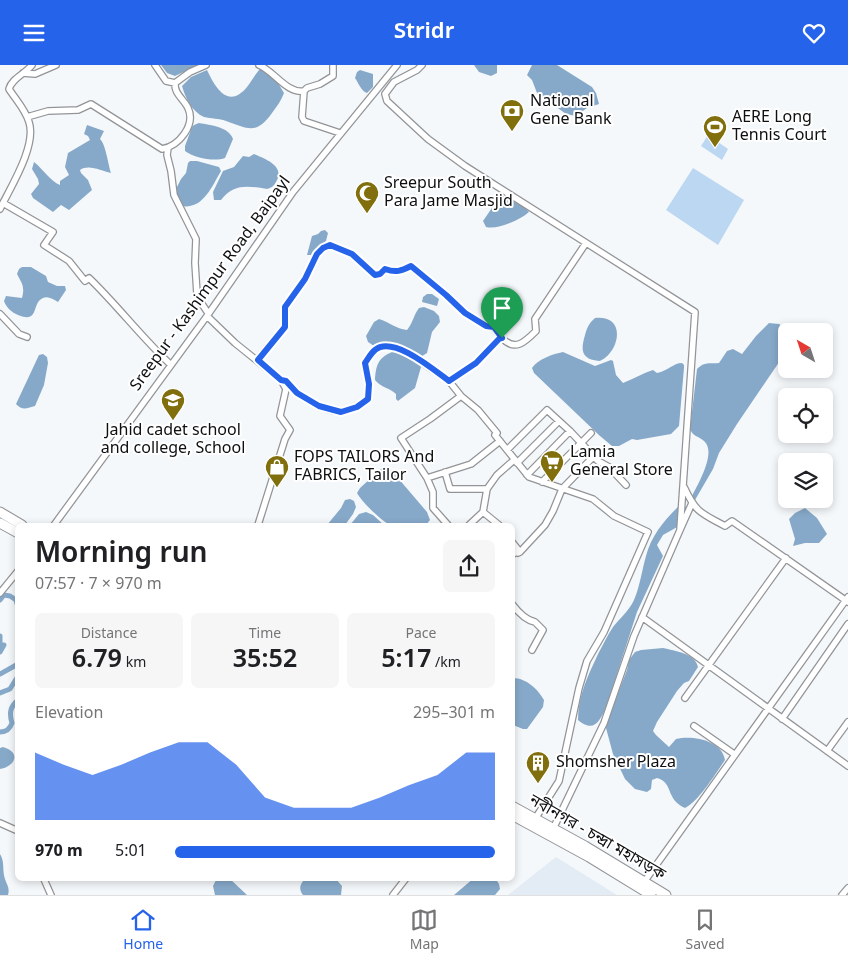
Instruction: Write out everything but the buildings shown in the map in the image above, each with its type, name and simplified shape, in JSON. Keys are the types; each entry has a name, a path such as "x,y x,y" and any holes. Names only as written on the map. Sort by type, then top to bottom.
{"highway":[{"path":"0,513 18,523"},
{"path":"0,523 15,531"},
{"name":"নবীনগর - চন্দ্রা মহাসড়ক","path":"515,808 666,895"},
{"name":"নবীনগর - চন্দ্রা মহাসড়ক","path":"515,817 590,857 652,895"}],"street":[{"path":"32,65 16,78 9,89 27,117 30,130 28,146 18,173 1,206 53,232 44,245 68,261 85,281 89,278 170,365"},
{"path":"23,73 35,73 56,65"},
{"path":"155,65 166,81 175,83 190,72 206,65"},
{"path":"260,65 268,69 280,82 295,90 304,91"},
{"path":"333,65 333,76 320,84 307,87 304,91 302,117 304,121 340,133"},
{"name":"Sreepur - Kashimpur Road, Baipayl","path":"55,523 293,192 396,65"},
{"path":"422,65 417,70 394,82 386,94 387,101 435,145 695,312 680,530"},
{"path":"27,117 48,111 78,110 90,104 162,149 168,148 181,139 189,126 188,108 175,88 175,83"},
{"path":"168,148 167,155 174,195 196,239 195,263 197,294 200,301 207,314 235,343 281,380 286,389 280,416 290,430 285,439 259,523"},
{"path":"258,360 285,327 285,307 305,279 317,254 323,248 330,245 352,254 375,275 380,274 385,269 393,272 411,266 465,313 486,326 494,327 508,344 517,345 536,331 535,319 586,243"},
{"path":"0,314 19,334 27,337"},
{"path":"449,381 476,363 502,338"},
{"path":"281,380 286,381 297,393 319,406 341,412 357,407 368,399 369,384 365,363 376,349 388,345 405,351 449,381 461,396 478,410 527,475 593,499 614,516 648,533 604,632 587,661 578,688 559,781 535,819"},
{"path":"446,523 434,508 433,492 427,478 402,436 430,419 461,396"},
{"path":"507,450 547,410 598,461 609,467 626,485"},
{"path":"471,523 483,512 487,489 497,475 516,461 559,421"},
{"path":"527,475 570,431"},
{"path":"542,482 591,433"},
{"path":"427,478 472,464 500,441"},
{"path":"520,552 545,525 562,489 594,456"},
{"path":"445,472 450,489 487,489"},
{"path":"644,882 734,754 847,600 732,521 725,526 699,512 683,485"},
{"path":"553,829 604,723 634,635 692,503"},
{"path":"483,512 497,523"},
{"path":"515,546 520,552"},
{"path":"515,552 520,552"},
{"path":"685,698 786,558"},
{"path":"0,593 15,575"},
{"path":"515,608 521,615 535,622 543,630 532,650"},
{"path":"642,617 848,766"},
{"path":"782,719 848,624"},
{"path":"827,751 848,722"},
{"path":"694,726 734,754"},
{"path":"0,823 15,830"},
{"path":"45,881 51,895"},
{"path":"393,895 404,881"},
{"path":"842,895 848,888"}],"shaded area":[{"path":"161,65 199,65 175,76 167,73"},
{"path":"474,65 497,65 497,73 491,76 479,72"},
{"path":"532,65 557,65 592,87 599,104 587,108 576,116 566,114 537,93 532,80 527,75"},
{"path":"207,70 218,89 228,96 240,94 259,70 263,70 278,83 284,93 272,113 261,125 256,127 246,128 223,120 204,117 193,108 182,86 191,77"},
{"path":"360,70 373,74 373,87 367,93 361,88 355,78"},
{"path":"199,123 219,127 231,135 233,139 225,158 216,160 205,159 185,151 192,127"},
{"path":"87,125 104,131 100,139 111,173 91,168 80,170 88,180 92,190 69,210 61,205 53,212 33,198 31,194 39,184 32,169 34,162 53,181 60,185 60,181 69,175 65,167 68,153 90,140 84,134"},
{"name":"AERE Long Tennis Court","path":"708,135 728,149 722,160 701,146"},
{"path":"254,154 276,167 278,176 274,185 267,189 236,188 221,200 214,200 213,192 223,171 234,167 243,156 249,157"},
{"path":"190,161 219,167 221,171 210,191 200,201 195,205 180,206 177,187 186,173"},
{"path":"693,168 744,200 718,245 666,210"},
{"path":"503,196 518,202 529,212 509,224 491,228 486,227 483,221 496,202"},
{"path":"325,230 328,233 326,241 313,255 307,255 312,236"},
{"path":"22,267 31,267 46,276 48,282 57,286 65,286 66,290 58,302 47,297 43,298 29,317 13,312 4,301 6,296 22,298 22,283 17,274"},
{"path":"427,294 432,294 439,299 437,306 422,302 423,297"},
{"path":"424,307 434,311 439,316 440,322 432,332 427,353 419,358 403,349 374,346 368,342 366,336 374,322 379,319 407,330 419,308"},
{"path":"595,318 606,319 613,323 617,336 611,351 599,361 588,358 583,352 587,330"},
{"path":"769,323 778,324 778,364 719,453 713,469 695,500 692,496 705,468 708,453 704,441 694,435 690,429 697,369 705,364 719,363 727,351 733,349 742,354"},
{"path":"392,352 409,356 421,367 415,388 398,401 396,394 375,380 379,363"},
{"path":"563,352 595,366 613,361 616,375 623,383 649,371 653,370 657,373 682,363 684,368 679,426 671,434 637,440 632,439 619,446 612,446 534,373 532,368 538,362"},
{"path":"43,354 47,357 48,363 44,385 35,406 21,408 16,404 39,355"},
{"path":"382,468 388,468 427,512 430,520 428,523 387,523 359,497 357,493"},
{"path":"350,499 354,501 356,507 353,514 346,523 329,523 341,508 345,500"},
{"path":"680,505 679,526 663,535 657,545 663,556 637,612 606,708 601,718 595,724 588,726 578,720 578,711 584,686 611,630 634,600 651,542 664,522"},
{"path":"805,508 817,518 827,534 819,543 805,543 793,546 795,539 789,519 795,513"},
{"path":"366,512 373,515 382,523 352,523 359,514"},
{"path":"663,648 689,656 696,662 698,667 689,681 684,683 677,691 653,731 669,747 676,739 690,738 705,741 718,748 723,753 725,760 696,799 685,808 675,800 662,780 657,778 652,780 651,789 647,792 635,789 625,779 613,754 606,728 629,660 635,652"},
{"path":"515,678 531,685 544,700 543,707 527,729 515,726"},
{"path":"3,747 12,752 14,759 10,765 0,769 0,748"},
{"path":"0,854 8,888 8,895 0,895"},
{"path":"556,857 617,895 508,895"},
{"path":"216,881 232,881 247,895 215,895 213,886"},
{"path":"304,881 338,881 342,886 341,895 303,895 300,888"},
{"path":"470,881 497,881 500,889 495,895 454,895"}],"waterway":[{"path":"0,600 4,595 15,599"},
{"path":"0,636 0,642"},
{"path":"0,645 4,645 0,652"},
{"path":"0,674 15,666"},
{"path":"0,693 10,689 15,681"},
{"path":"0,732 6,731 11,725 11,710 15,703"}],"place":[{"name":"National Gene Bank","path":"512,132"},
{"name":"AERE Long Tennis Court","path":"715,148"},
{"name":"Sreepur South Para Jame Masjid","path":"367,214"},
{"name":"Jahid cadet school and college, School","path":"173,421"},
{"name":"Lamia General Store","path":"552,483"},
{"name":"FOPS TAILORS And FABRICS, Tailor","path":"277,488"},
{"name":"Shomsher Plaza","path":"538,784"}],"route":[{"path":"330,245 352,254 375,275 380,274 385,269 393,272 411,266 415,268 465,313 476,321 497,329 502,338 476,363 449,381 405,351 388,345 376,349 365,363 369,384 368,399 357,407 341,412 319,406 297,393 286,381 281,380 258,360 285,327 285,307 305,279 317,254 323,248 330,245"}]}
